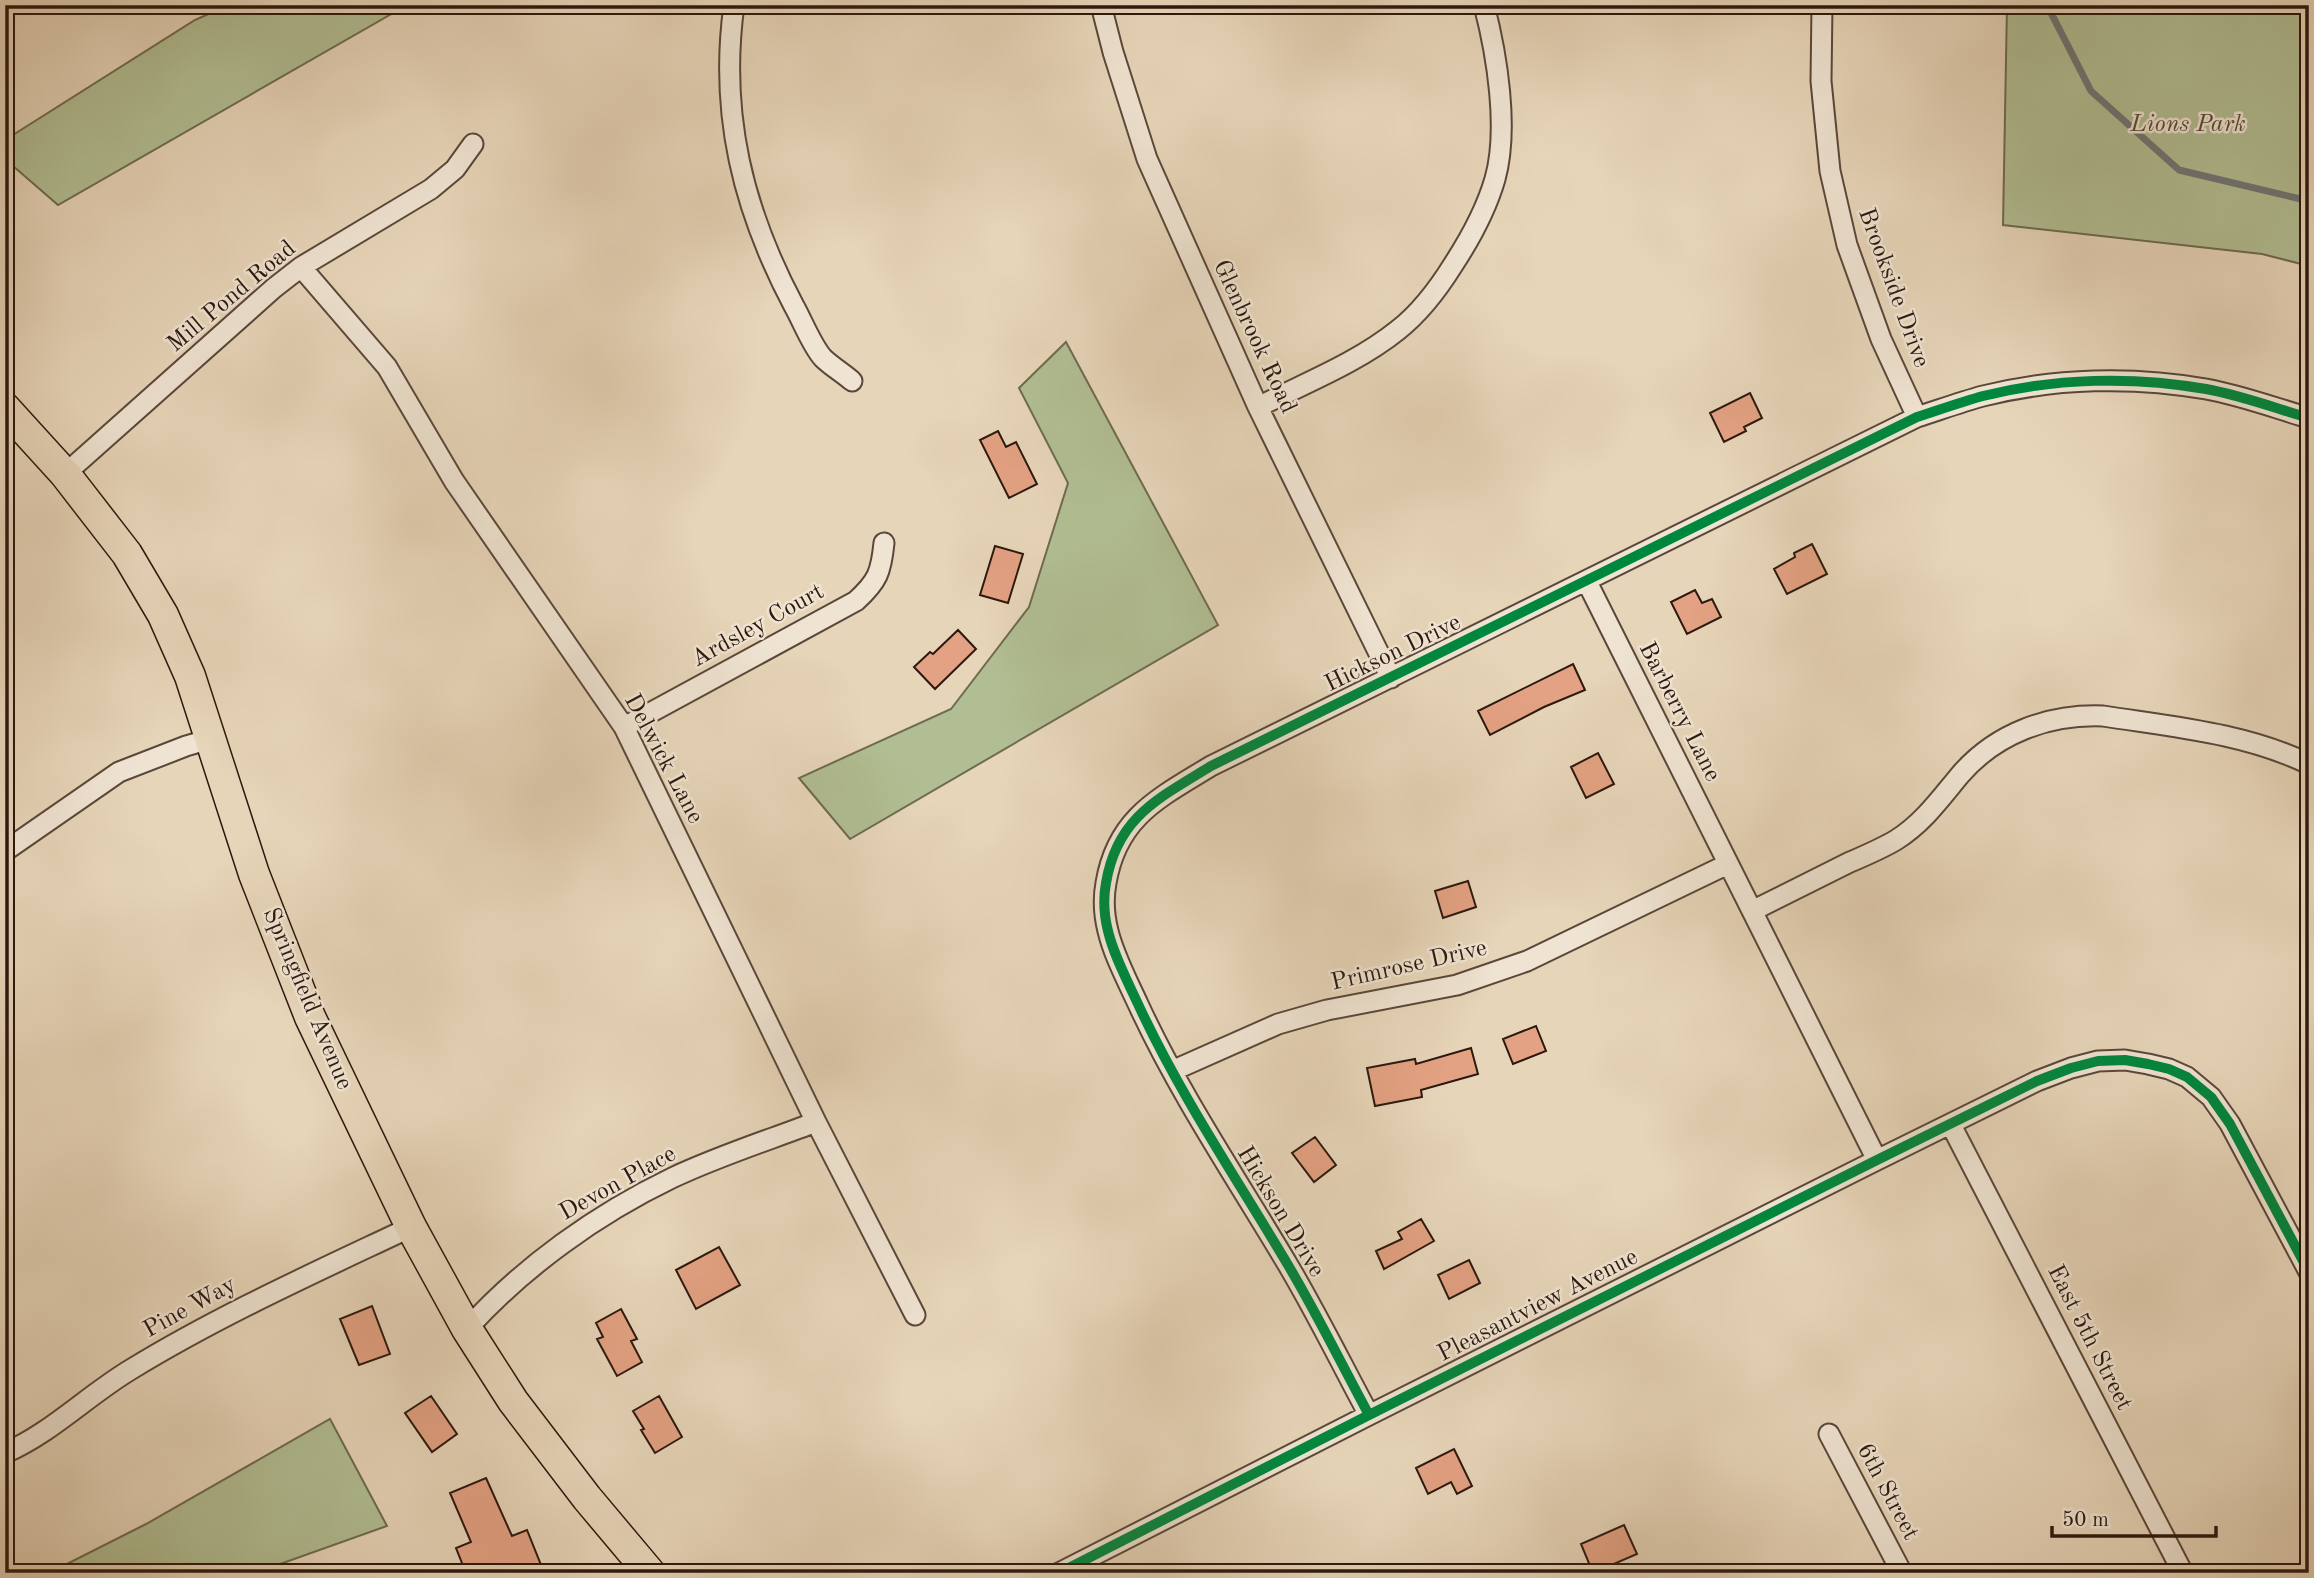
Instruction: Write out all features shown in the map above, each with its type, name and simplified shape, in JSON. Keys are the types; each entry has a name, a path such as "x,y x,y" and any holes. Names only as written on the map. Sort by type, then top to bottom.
{"main road":[{"name":"Springfield Avenue","path":"5,408 65,474 127,555 163,615 190,676 254,874 310,1017 411,1227 467,1328 513,1401 587,1498 650,1573"}],"street":[{"path":"734,5 729,77 733,126 741,174 755,221 773,267 821,357 852,381"},
{"name":"Glenbrook Road","path":"1101,5 1147,159 1258,407 1391,678"},
{"path":"1258,407 1370,350 1399,330 1425,305 1464,248 1482,214 1495,178 1501,137 1499,84 1484,5"},
{"name":"Brookside Drive","path":"1822,5 1821,81 1830,171 1847,245 1881,339 1917,417"},
{"name":"Mill Pond Road","path":"65,474 274,288 302,267 431,189 455,169 473,144"},
{"name":"Delwick Lane","path":"302,267 387,368 461,491 624,727 816,1122 915,1315"},
{"name":"Hickson Drive","path":"1369,1415 1290,1268 1172,1071 1114,949 1107,929 1105,885 1110,863 1131,823 1146,807 1210,766 1917,417 1982,396 2038,386 2095,381 2152,382 2208,389 2309,418"},
{"name":"Ardsley Court","path":"624,727 856,601 872,586 881,571 884,543"},
{"name":"Barberry Lane","path":"1587,582 1752,911"},
{"path":"1877,1160 1752,911 1896,840 1921,822 1971,763 2000,741 2032,726 2068,717 2103,716 2262,744 2309,764"},
{"path":"5,851 119,772 210,739"},
{"name":"Primrose Drive","path":"1172,1071 1278,1024 1327,1010 1457,985 1527,961 1728,864"},
{"name":"Pleasantview Avenue","path":"1059,1573 2037,1081 2098,1061 2125,1060 2169,1069 2187,1077 2211,1097 2230,1124 2309,1272"},
{"name":"Devon Place","path":"467,1328 493,1300 576,1233 672,1178 816,1122"},
{"name":"East 5th Street","path":"1951,1125 2183,1573"},
{"name":"Pine Way","path":"5,1453 26,1444 139,1364 254,1301 411,1227"},
{"name":"6th Street","path":"1829,1434 1902,1573"}],"green space":[{"path":"229,5 407,5 58,205 5,159 5,140 195,20"},
{"name":"Lions Park","path":"2007,5 2309,5 2309,266 2262,254 2003,225"},
{"path":"1066,342 1218,625 850,839 799,778 951,709 1029,607 1068,483 1019,388"},
{"path":"330,1419 387,1526 255,1573 49,1573 146,1524"}],"building":[{"path":"1750,393 1762,418 1744,427 1746,431 1724,442 1710,413"},
{"path":"998,431 1006,447 1016,442 1037,484 1009,498 980,440"},
{"path":"1812,544 1827,574 1787,594 1774,569 1795,557 1794,553"},
{"path":"995,546 1023,554 1008,603 980,595"},
{"path":"1695,590 1702,603 1712,599 1721,617 1687,634 1671,602"},
{"path":"958,630 976,649 935,689 914,667 930,652 933,654"},
{"path":"1573,664 1585,690 1544,707 1490,735 1478,711"},
{"path":"1598,753 1614,784 1586,798 1571,767"},
{"path":"1468,881 1476,907 1443,918 1435,891"},
{"path":"1536,1026 1546,1051 1513,1064 1503,1039"},
{"path":"1471,1048 1478,1074 1421,1090 1422,1097 1375,1106 1367,1068 1415,1059 1416,1064"},
{"path":"1315,1137 1336,1165 1314,1182 1292,1153"},
{"path":"1421,1219 1434,1241 1384,1269 1376,1251 1402,1239 1398,1232"},
{"path":"719,1247 740,1285 696,1309 676,1270"},
{"path":"1469,1260 1480,1283 1449,1299 1438,1275"},
{"path":"372,1306 390,1354 359,1365 340,1319"},
{"path":"621,1309 637,1339 631,1341 642,1362 617,1376 597,1339 603,1337 596,1323"},
{"path":"431,1396 457,1434 432,1452 405,1413"},
{"path":"659,1396 682,1437 655,1453 633,1411"},
{"path":"1454,1449 1472,1486 1457,1494 1451,1482 1428,1494 1416,1468"},
{"path":"486,1478 512,1536 527,1530 541,1565 521,1573 466,1573 456,1548 471,1542 450,1493"},
{"path":"1624,1525 1637,1554 1593,1573 1581,1544"}],"waterway":[{"path":"2047,5 2091,91 2179,170 2309,201"}],"cycle path":[{"path":"1369,1415 1299,1283 1172,1071 1121,968 1108,931 1104,895 1112,860 1130,825 1174,788 1211,766 1917,417 1975,398 2038,385 2122,381 2206,389 2309,418"},
{"path":"1059,1573 2037,1081 2098,1061 2125,1060 2169,1069 2187,1077 2211,1097 2230,1124 2309,1272"}]}
